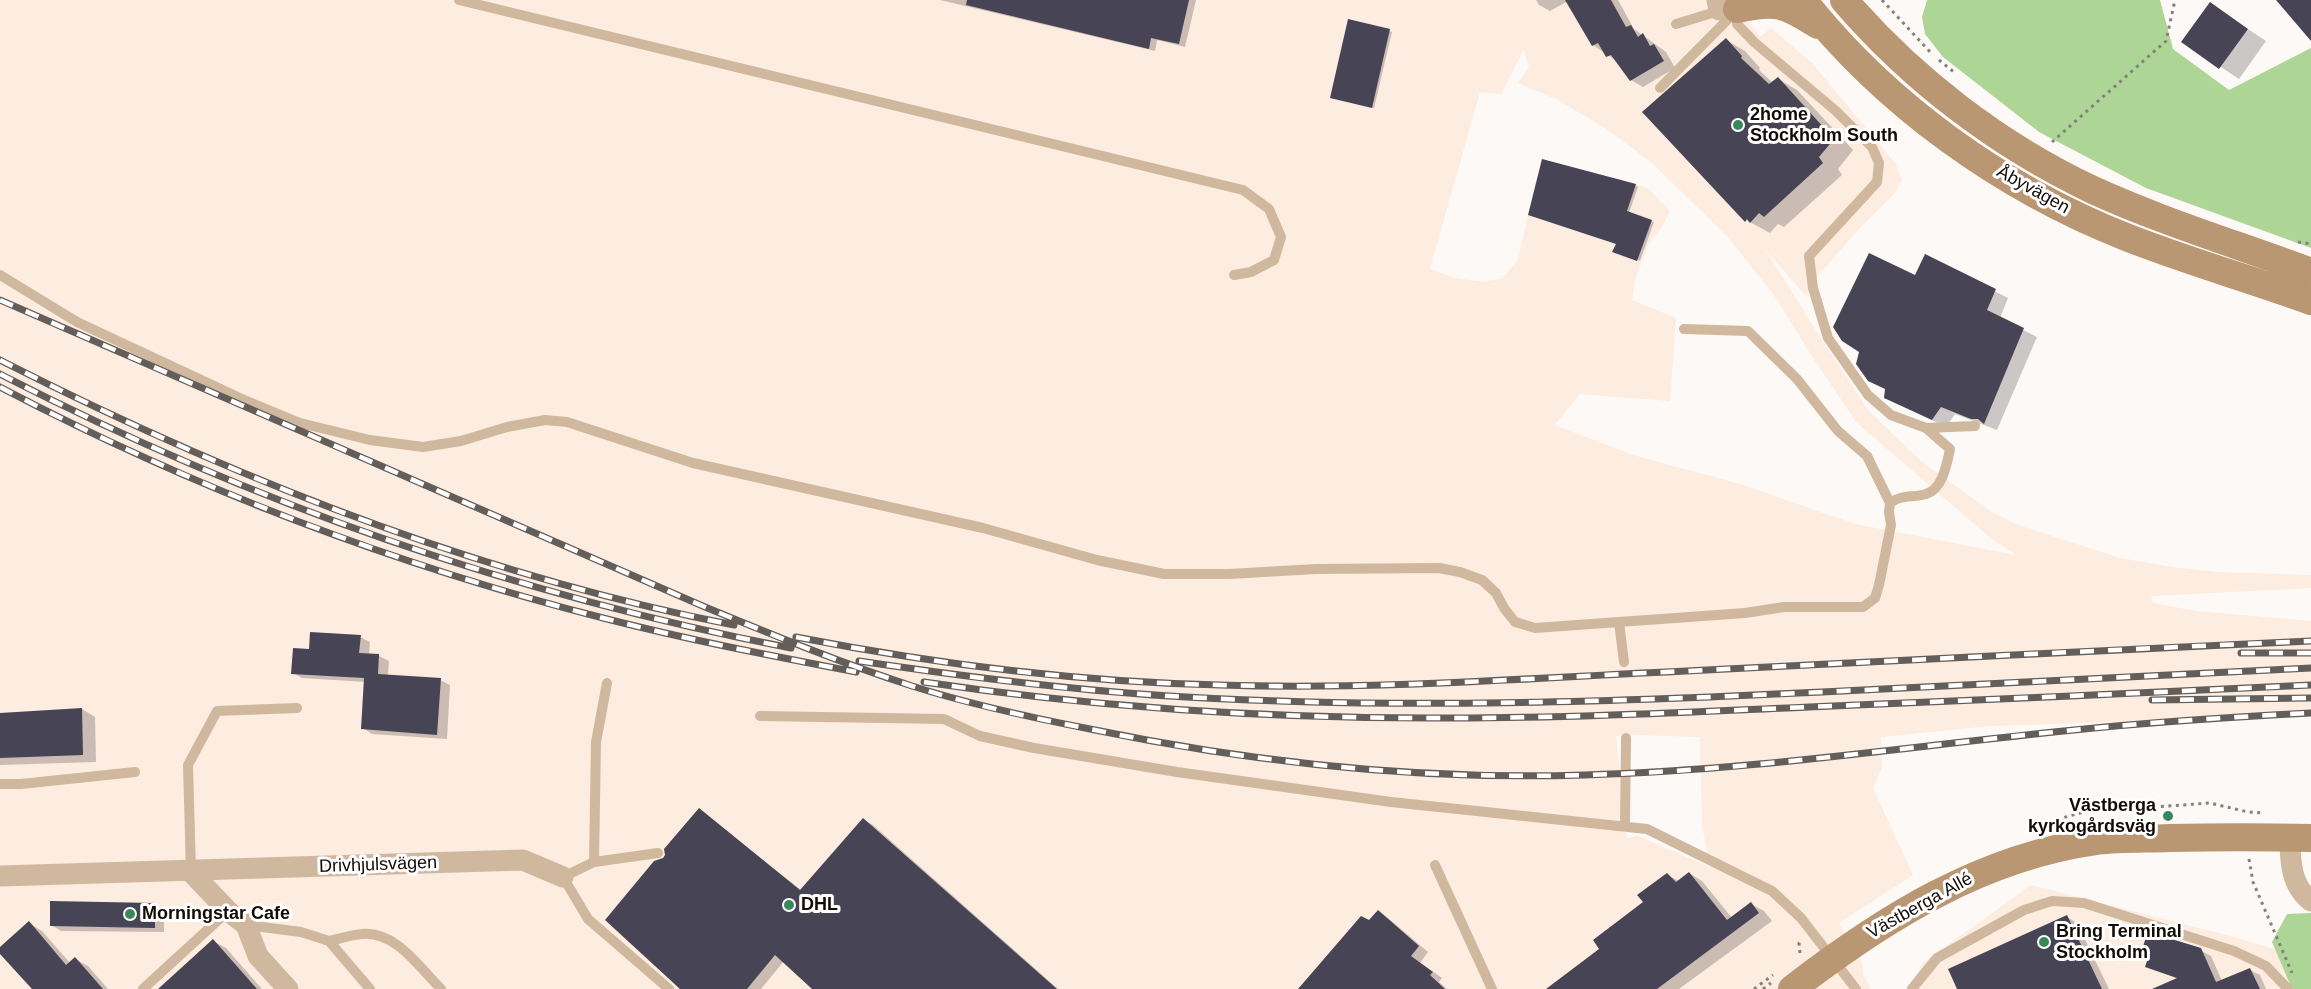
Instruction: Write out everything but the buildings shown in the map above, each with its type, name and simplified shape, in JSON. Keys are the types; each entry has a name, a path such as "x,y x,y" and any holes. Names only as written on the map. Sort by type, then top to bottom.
{"street":[{"name":"Åbyvägen","path":"1803,0 1832,33 1904,104 1984,163 2027,189 2125,237 2311,301"},
{"name":"Åbyvägen","path":"1844,0 1870,31 1907,66 1955,106 2030,156 2093,190 2311,272"},
{"path":"1729,5 1779,4 1832,33"},
{"name":"Västberga Allé","path":"1785,980 1831,959 1921,901 1974,875 2011,862 2097,842 2248,824 2301,838"},
{"path":"2301,838 2290,854 2297,884 2303,895 2311,901"},
{"name":"Drivhjulsvägen","path":"0,876 191,872 523,860 563,877"},
{"path":"191,872 228,911 246,925 258,956 288,989"}],"lane":[{"path":"459,0 1243,190 1269,209 1281,237 1275,260 1251,272 1234,275"},
{"path":"1676,24 1729,5"},
{"path":"1660,88 1729,5"},
{"path":"1729,5 1737,24 1754,42 1836,111 1872,147 1879,163 1878,182 1809,256 1813,288 1828,338 1868,395 1891,415 1926,429 1950,449 1939,483 1928,494 1899,496 1890,503"},
{"path":"0,275 77,322 242,399 300,423 370,440 423,447 461,441 507,427 545,420 567,422 693,463 983,528 1097,560 1164,574 1439,568 1460,572 1482,580 1496,592 1504,608 1515,622 1535,628 1745,613 1784,606 1863,607 1875,598 1891,525 1890,503 1867,456 1838,431 1797,379 1748,331 1684,328"},
{"path":"1926,429 1975,426"},
{"path":"1620,622 1624,662"},
{"path":"594,862 596,742 607,683"},
{"path":"191,872 188,765 217,711 297,708"},
{"path":"760,717 944,718 980,736 1034,748 1177,772 1391,802 1647,829 1772,891 1801,918 1856,989"},
{"path":"1624,826 1626,738"},
{"path":"0,784 21,784 135,772"},
{"path":"658,853 594,862 563,877 588,919 669,989"},
{"path":"1435,865 1492,989"},
{"path":"1912,989 1937,958 2024,910 2052,901 2084,903 2234,951 2266,966 2288,989"},
{"path":"143,989 228,911"},
{"path":"246,925 301,932 329,941 363,934 392,940 441,989"},
{"path":"329,941 370,989"}],"path":[{"path":"1882,0 1934,56 1959,77"},
{"path":"2046,147 2166,41 2175,0"},
{"path":"2291,240 2311,244"},
{"path":"2062,818 2084,812 2210,803 2248,824 2249,860 2253,882 2294,977"},
{"path":"1754,989 1785,980"}],"shaded area":[{"path":"0,0 1734,0 1760,37 1771,28 1812,63 1895,163 1902,179 1895,193 1821,272 1806,296 1765,249 1869,411 1921,461 1990,511 2018,525 2120,558 2172,567 2216,572 2311,575 2311,588 2151,596 2153,603 2196,611 2311,621 2311,716 1990,726 1881,737 1882,767 1873,788 1913,875 1839,923 1862,963 1863,974 1871,989 0,989","holes":["1524,49 1529,67 1518,83 1556,99 1605,128 1651,162 1727,236 1774,295 1857,423 1993,540 2016,555 1855,524 1740,484 1633,455 1555,425 1580,394 1670,401 1676,318 1632,300 1635,280 1648,245 1670,211 1650,190 1636,184 1542,159 1517,261 1503,278 1485,282 1454,278 1430,269 1480,92 1501,94","1616,736 1700,737 1702,825 1710,867 1638,836 1627,838"]},
{"path":"2031,885 2277,950 2295,989 1907,989 1924,962"}],"green space":[{"path":"1927,0 2160,0 2173,49 2229,90 2311,48 2311,248 2146,188 2039,132 1943,57 1925,34 1922,17"},
{"path":"2311,913 2311,989 2292,989 2272,942 2287,914"}],"railway":[{"path":"0,300 705,607 833,658 912,686 980,705 1155,742 1277,760 1399,772 1522,776 1584,775 1707,769 2103,727 2311,713"},
{"path":"0,360 177,444 267,483 358,518 544,579 638,604 734,625"},
{"path":"0,374 190,463 287,503 386,539 486,572 586,601 791,648"},
{"path":"0,387 146,458 297,521 373,549 529,598 638,627 856,672"},
{"path":"796,637 954,663 1060,676 1167,683 1278,686 1453,683 2311,641"},
{"path":"2241,653 2311,653"},
{"path":"859,661 940,673 1104,691 1266,701 1345,703 1504,703 1742,696 2311,668"},
{"path":"924,682 1122,705 1254,714 1387,718 1675,713 2311,685"},
{"path":"2152,700 2311,698"}],"place":[{"name":"2home Stockholm South","path":"1738,125"},
{"name":"Västberga kyrkogårdsväg","path":"2168,816"},
{"name":"DHL","path":"789,905"},
{"name":"Morningstar Cafe","path":"130,914"},
{"name":"Bring Terminal Stockholm","path":"2044,942"}]}
